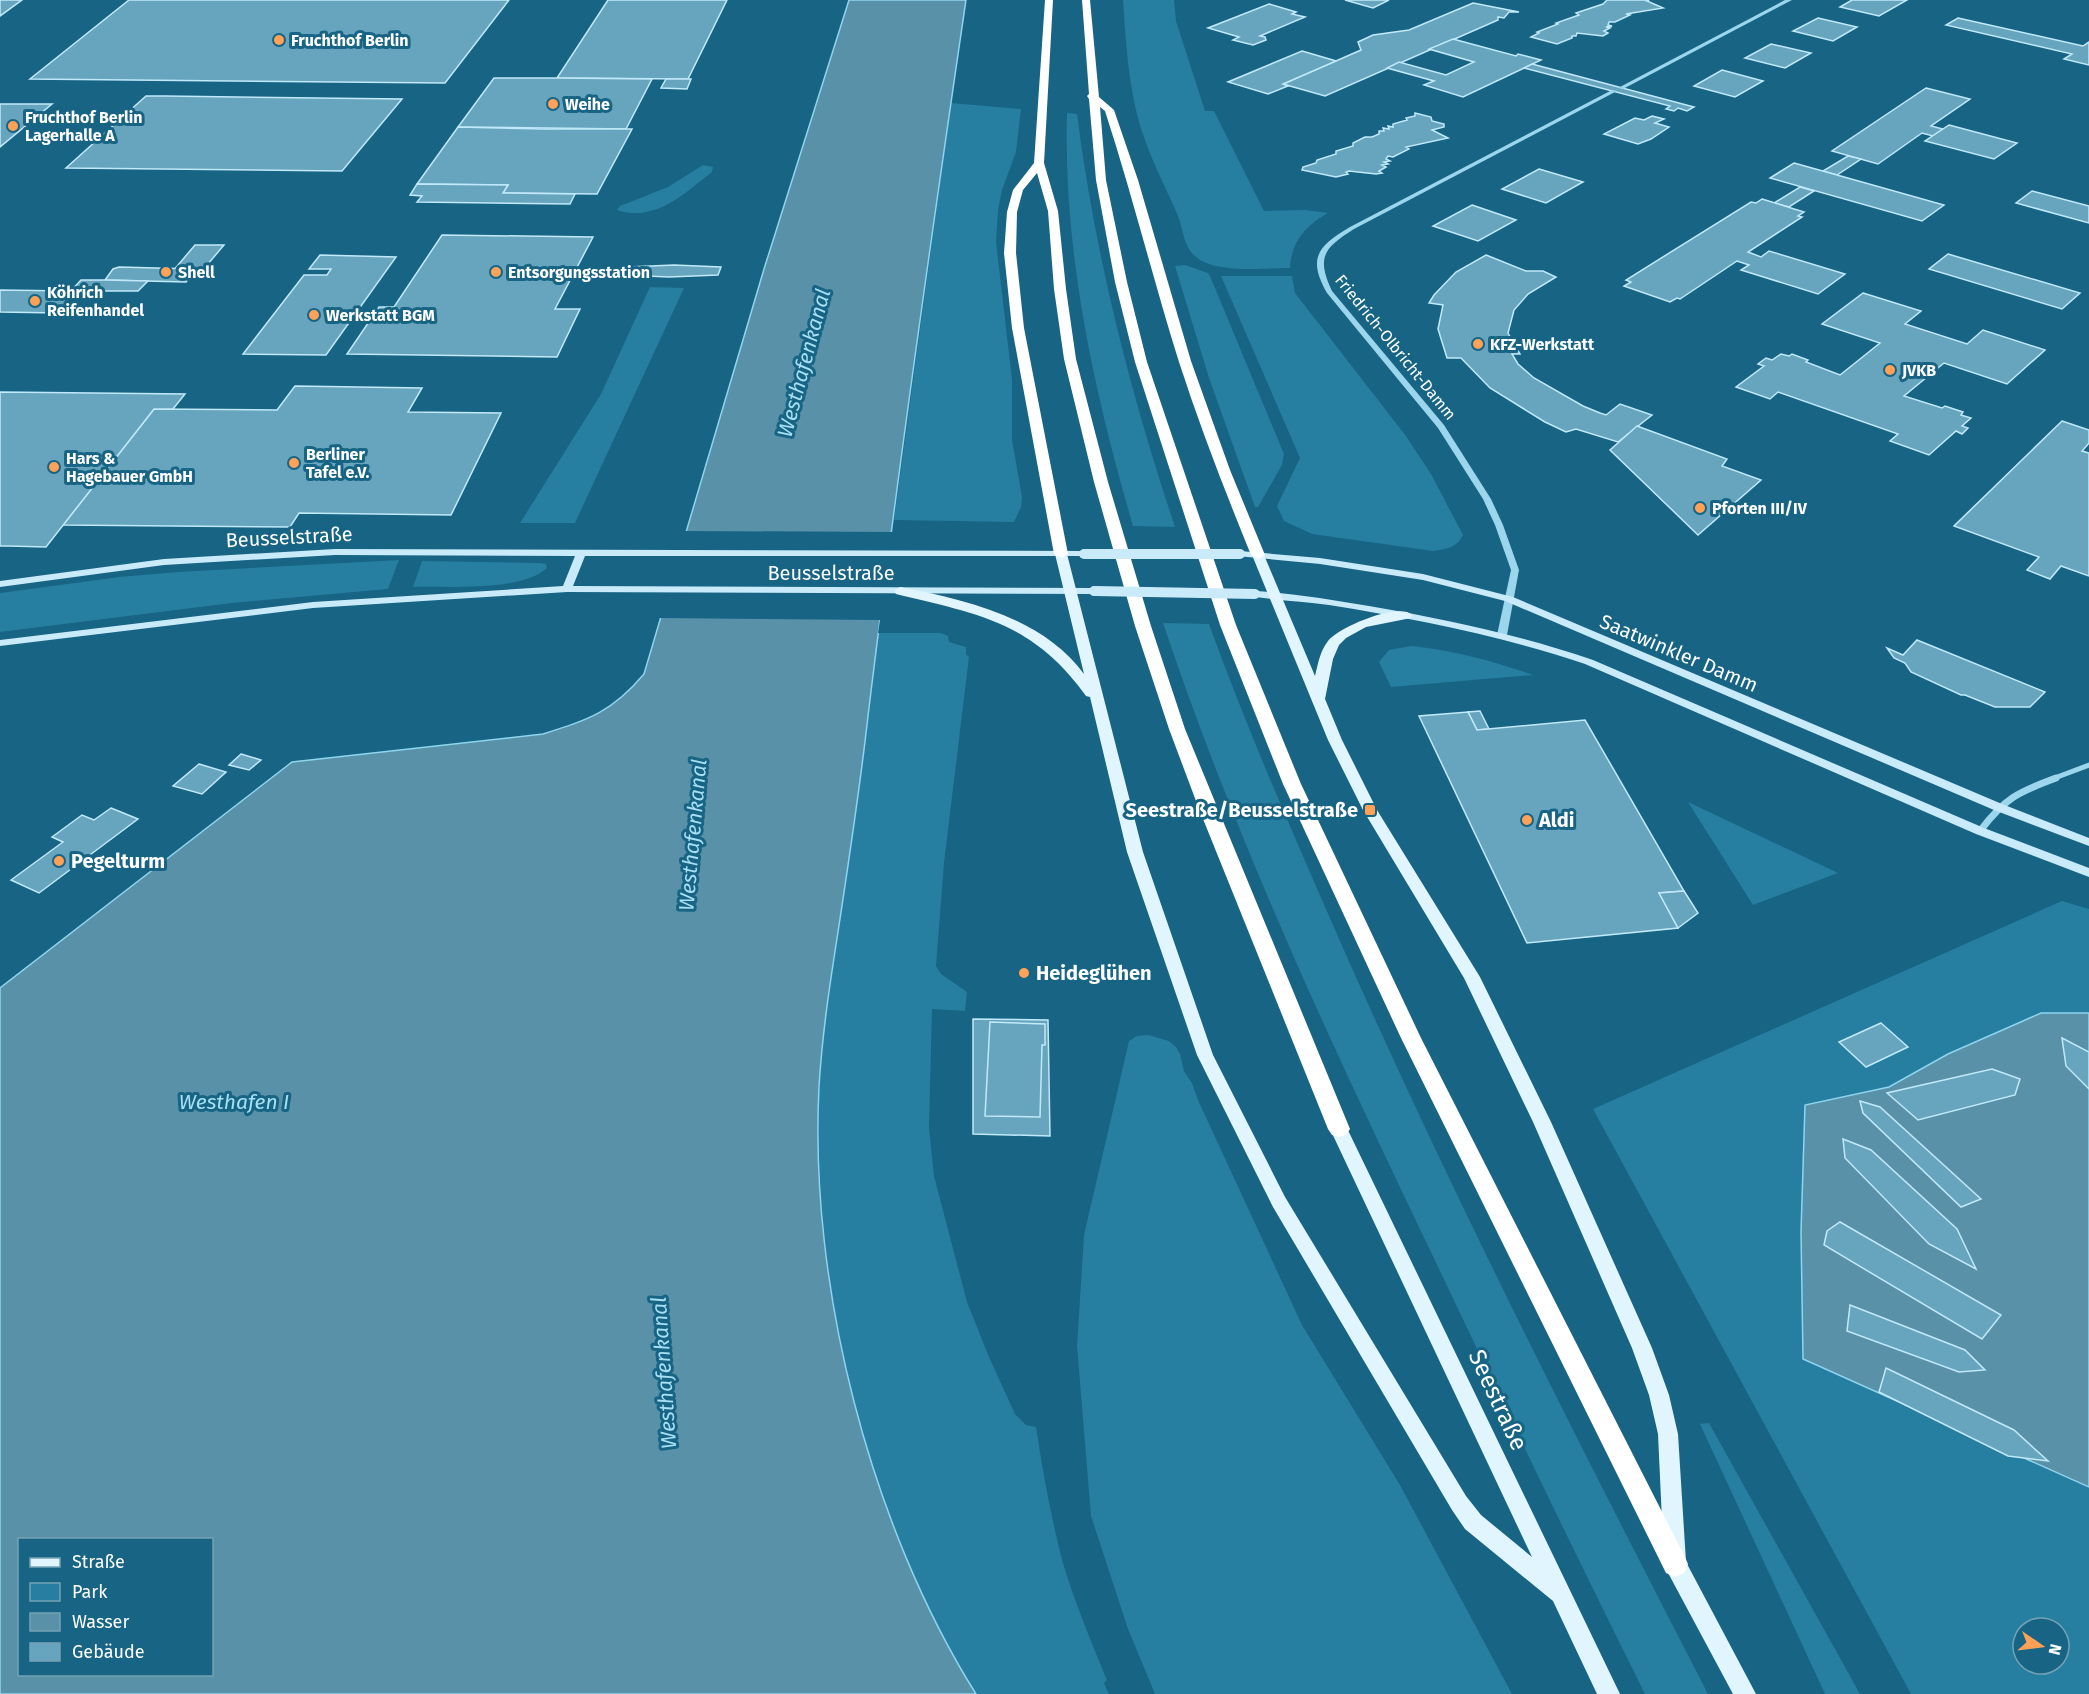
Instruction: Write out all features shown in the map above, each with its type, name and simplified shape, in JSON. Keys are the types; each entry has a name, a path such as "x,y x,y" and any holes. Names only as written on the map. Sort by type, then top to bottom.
{"highway":[{"path":"1049,0 1039,163 1053,211 1060,289 1070,359 1101,482 1143,626 1208,809 1339,1129"},
{"path":"1086,0 1092,96 1101,180 1121,282 1141,362 1179,481 1246,671 1292,784 1412,1038 1675,1564"},
{"path":"1092,96 1109,110 1133,180 1185,361 1224,470 1258,555"},
{"path":"1039,163 1018,190 1012,212 1011,254 1018,328 1030,403 1061,554"}],"main road":[{"name":"Beusselstraße","path":"0,584 164,562 335,552 1240,554"},
{"path":"567,590 581,552"},
{"path":"1061,554 1098,706 1149,896 1205,1055 1279,1202 1459,1503 1473,1522 1560,1593"},
{"name":"Saatwinkler Damm","path":"1240,554 1320,561 1423,577 1509,599 1998,807 2089,842"},
{"path":"1258,555 1318,700 1370,810 1472,977 1542,1122 1642,1348 1659,1395 1668,1434 1675,1564 1745,1694"},
{"name":"Beusselstraße","path":"0,643 313,605 567,590 1094,591 1274,595"},
{"path":"900,591 975,608 1019,627 1042,641 1078,671 1098,706"},
{"path":"1274,595 1406,615 1502,635 1589,662 1980,831 2089,873"},
{"path":"1318,700 1328,651 1335,642 1365,624 1406,615"},
{"name":"Seestraße","path":"1339,1129 1610,1694"}],"street":[{"name":"Friedrich-Olbricht-Damm","path":"1502,635 1515,570 1487,499 1441,427 1329,292 1319,273 1320,257 1328,242 1352,228 1788,0"},
{"path":"1980,831 1998,807 2024,790 2089,765"}],"green space":[{"path":"1123,0 1174,0 1176,21 1205,111 1214,111 1264,211 1305,210 1328,213 1301,235 1293,250 1290,268 1241,269 1215,266 1196,257 1189,249 1178,216 1152,159 1135,106 1129,71"},
{"path":"951,103 1021,109 1016,152 1002,190 998,210 996,242 1012,379 1012,440 1022,497 1021,507 1014,522 894,520"},
{"path":"1067,113 1077,114 1094,219 1116,323 1143,425 1175,527 1133,526 1119,476 1094,373 1076,270 1070,218"},
{"path":"703,165 713,167 712,172 669,204 644,212 631,213 617,210 620,206 668,187"},
{"path":"1185,265 1208,273 1210,276 1284,454 1282,465 1258,507 1255,507 1209,378 1175,266"},
{"path":"1221,276 1292,276 1295,293 1406,436 1431,474 1463,535 1458,543 1433,551 1312,534 1284,521 1277,506 1300,458"},
{"path":"650,287 684,288 575,523 520,523 601,394"},
{"path":"399,560 388,589 232,603 0,632 0,593 119,577 178,572"},
{"path":"422,561 540,563 546,564 547,568 535,576 502,584 413,587"},
{"path":"1163,623 1209,624 1290,826 1410,1096 1556,1397 1708,1694 1645,1694 1392,1171 1286,940 1221,783"},
{"path":"878,633 941,633 948,636 949,642 966,647 966,654 969,657 944,863 936,966 941,974 967,992 965,1011 932,1009 929,1128 934,1176 967,1302 989,1357 1015,1414 1026,1425 1036,1427 1063,1563 1107,1680 1104,1683 1109,1694 976,1694 938,1627 905,1555 877,1481 855,1404 838,1325 826,1247 820,1168 819,1091 827,1003"},
{"path":"1411,646 1473,657 1533,675 1391,687 1379,662 1389,650"},
{"path":"1688,802 1838,873 1753,905"},
{"path":"2062,901 2089,909 2089,1013 2041,1013 1948,1054 1889,1087 1805,1105 1804,1359 2089,1487 2089,1694 1911,1694 1593,1109"},
{"path":"1148,1035 1169,1041 1180,1054 1184,1071 1192,1083 1302,1325 1400,1485 1512,1694 1155,1694 1128,1629 1091,1516 1077,1346 1084,1235 1129,1041 1137,1036"},
{"path":"1709,1423 1860,1694 1825,1694 1700,1424"}],"water":[{"path":"849,0 966,0 927,268 858,797 822,1048 819,1087 819,1163 824,1242 836,1322 854,1402 877,1480 905,1556 938,1628 976,1694 0,1694 0,988 292,762 543,734 599,713 621,697 644,674 764,269"},
{"path":"2041,1013 2089,1013 2089,1487 1803,1359 1801,1232 1805,1105 1889,1087 1948,1054"}],"pier":[{"path":"683,531 895,532 881,633 878,633 880,620 659,618 656,624"}],"building":[{"path":"0,0 22,0 0,16"},
{"name":"Fruchthof Berlin","path":"129,0 509,0 445,83 30,79"},
{"path":"608,0 727,0 688,79 557,78"},
{"path":"1345,0 1389,0 1373,8"},
{"path":"1607,0 1649,0 1647,1 1663,8 1626,14 1630,15 1615,22 1609,22 1608,25 1612,26 1606,27 1610,28 1604,31 1608,33 1603,36 1577,33 1576,36 1557,44 1531,37 1539,33 1537,32 1558,24 1556,23 1579,15 1576,13 1603,4"},
{"path":"1852,0 1907,0 1879,16 1840,7"},
{"path":"1473,3 1519,12 1509,12 1504,18 1498,17 1498,20 1325,96 1283,84 1361,50 1358,42 1373,35 1409,30"},
{"path":"1269,4 1305,17 1260,36 1265,37 1266,40 1253,45 1233,40 1239,37 1208,28"},
{"path":"1818,18 1857,27 1833,41 1793,31"},
{"path":"1958,18 2083,46 2089,42 2089,65 2064,59 2072,54 1946,25"},
{"path":"1453,39 1516,56 1518,54 1541,60 1463,97 1424,85 1434,81 1387,68 1399,62 1446,75 1474,62 1429,49"},
{"path":"1771,44 1811,53 1785,68 1745,58"},
{"path":"1302,51 1336,61 1283,84 1288,86 1268,94 1228,82"},
{"path":"1532,64 1694,107 1687,111 1678,108 1674,111 1666,109 1670,106 1524,68"},
{"path":"1722,70 1763,81 1735,97 1694,86"},
{"path":"494,78 652,79 626,129 458,127"},
{"path":"666,79 691,79 687,89 661,88"},
{"path":"1926,88 1970,99 1931,126 1943,129 1933,136 1922,133 1878,164 1832,151"},
{"path":"146,96 402,99 342,171 66,168"},
{"name":"Fruchthof Berlin Lagerhalle A","path":"0,104 52,104 0,147"},
{"path":"1415,113 1431,117 1432,121 1444,124 1444,127 1432,130 1448,138 1406,147 1409,149 1393,157 1388,156 1386,159 1390,161 1382,165 1386,167 1379,171 1382,173 1349,171 1346,172 1348,174 1336,177 1302,170 1303,167 1316,163 1317,160 1336,154 1336,151 1353,146 1353,143 1365,137 1379,134 1379,131 1384,131 1383,128 1389,129 1388,126 1393,127 1393,124 1415,116"},
{"path":"1652,116 1664,119 1655,123 1669,127 1651,139 1638,144 1604,134 1635,118 1644,120"},
{"path":"1949,125 2017,143 1994,159 1925,141"},
{"path":"458,127 632,129 597,194 503,193 508,185 417,184"},
{"path":"1848,156 1861,159 1837,175 1823,171"},
{"path":"1794,163 1944,205 1922,221 1770,178"},
{"path":"1539,169 1583,182 1546,203 1502,189"},
{"path":"417,184 508,185 503,193 575,194 570,204 417,202 422,196 410,195"},
{"path":"1800,187 1814,191 1789,207 1774,203"},
{"path":"2032,191 2089,206 2089,223 2016,203"},
{"path":"1762,199 1804,212 1798,216 1802,217 1748,252 1761,257 1769,251 1845,274 1818,294 1741,270 1749,265 1737,261 1680,299 1677,298 1670,302 1624,286 1631,282 1626,280 1751,202 1756,203"},
{"path":"1472,205 1516,220 1478,241 1433,226"},
{"name":"Entsorgungsstation","path":"442,235 593,237 555,309 580,309 557,357 347,354 379,307 394,307"},
{"path":"195,245 224,245 202,271 173,271"},
{"path":"1948,254 2080,293 2062,309 1929,269"},
{"name":"Werkstatt BGM","path":"320,255 396,257 326,355 243,354 304,275 327,275 331,269 309,269"},
{"name":"KFZ-Werkstatt","path":"1486,255 1526,271 1543,271 1556,277 1528,294 1514,310 1508,333 1520,354 1512,354 1518,364 1534,378 1600,413 1606,415 1620,404 1652,415 1618,442 1576,429 1566,432 1545,422 1490,388 1461,358 1447,358 1438,329 1443,305 1429,303 1456,272"},
{"path":"674,265 721,267 718,275 669,277 624,275 628,267"},
{"path":"119,267 197,269 186,282 105,280 113,269"},
{"path":"81,280 148,281 138,291 71,291"},
{"name":"Köhrich Reifenhandel","path":"0,290 79,291 58,313 0,312"},
{"name":"JVKB","path":"1863,293 1921,311 1905,324 1967,344 1983,330 2045,350 2007,384 1944,363 1904,396 1942,408 1945,406 1963,412 1961,415 1971,418 1962,426 1968,428 1962,434 1956,431 1929,455 1890,441 1898,434 1778,392 1770,399 1736,387 1764,366 1758,364 1766,358 1772,360 1781,354 1789,356 1792,354 1840,375 1880,343 1822,324"},
{"name":"Berliner Tafel e.V.","path":"295,386 422,388 408,412 501,413 451,515 299,513 290,527 63,525 154,409 277,410"},
{"name":"Hars & Hagebauer GmbH","path":"0,392 185,394 173,409 154,409 46,547 0,546"},
{"path":"2062,421 2089,430 2089,443 2082,451 2089,453 2089,576 2061,566 2050,579 2027,570 2039,557 1954,526"},
{"name":"Pforten III/IV","path":"1637,426 1727,459 1722,466 1761,480 1698,535 1610,450"},
{"path":"1917,640 2045,692 2030,707 1995,707 1961,695 1911,672 1905,663 1894,658 1887,648 1903,655"},
{"path":"1480,711 1489,729 1477,730 1468,712"},
{"path":"1468,712 1477,730 1585,720 1684,891 1659,893 1678,928 1527,943 1419,716"},
{"path":"241,754 261,760 249,770 229,765"},
{"path":"199,764 226,772 202,794 173,786"},
{"name":"Pegelturm","path":"111,808 138,819 39,893 11,880 63,842 52,837 82,815 94,820"},
{"path":"1684,891 1698,913 1678,928 1659,893"},
{"path":"973,1019 1048,1020 1050,1136 973,1134"},
{"path":"990,1022 1045,1024 1045,1045 1042,1045 1040,1117 985,1116"},
{"path":"1881,1023 1908,1047 1866,1067 1839,1042"},
{"path":"2062,1038 2089,1052 2089,1089 2066,1066"},
{"path":"1992,1069 2020,1079 2015,1095 1918,1120 1887,1093"},
{"path":"1860,1101 1880,1107 1981,1199 1961,1207 1863,1113"},
{"path":"1843,1139 1871,1150 1957,1229 1976,1269 1929,1244 1845,1158"},
{"path":"1840,1222 2001,1315 1982,1339 1824,1245 1827,1231"},
{"path":"1850,1305 1965,1350 1985,1370 1959,1372 1847,1331"},
{"path":"1886,1368 2014,1430 2048,1461 2008,1456 1879,1392"}],"place":[{"name":"Fruchthof Berlin","path":"279,40"},
{"name":"Weihe","path":"553,104"},
{"name":"Fruchthof Berlin Lagerhalle A","path":"13,126"},
{"name":"Shell","path":"166,272"},
{"name":"Entsorgungsstation","path":"496,272"},
{"name":"Köhrich Reifenhandel","path":"35,301"},
{"name":"Werkstatt BGM","path":"314,315"},
{"name":"KFZ-Werkstatt","path":"1478,344"},
{"name":"JVKB","path":"1890,370"},
{"name":"Berliner Tafel e.V.","path":"294,463"},
{"name":"Hars & Hagebauer GmbH","path":"54,467"},
{"name":"Pforten III/IV","path":"1700,508"},
{"name":"Seestraße/Beusselstraße","path":"1370,810"},
{"name":"Aldi","path":"1527,820"},
{"name":"Pegelturm","path":"59,861"},
{"name":"Heideglühen","path":"1024,973"}],"water label":[{"name":"Westhafenkanal","path":"804,363"},
{"name":"Westhafenkanal","path":"693,835"},
{"name":"Westhafen I","path":"234,1102"},
{"name":"Westhafenkanal","path":"664,1373"}]}
